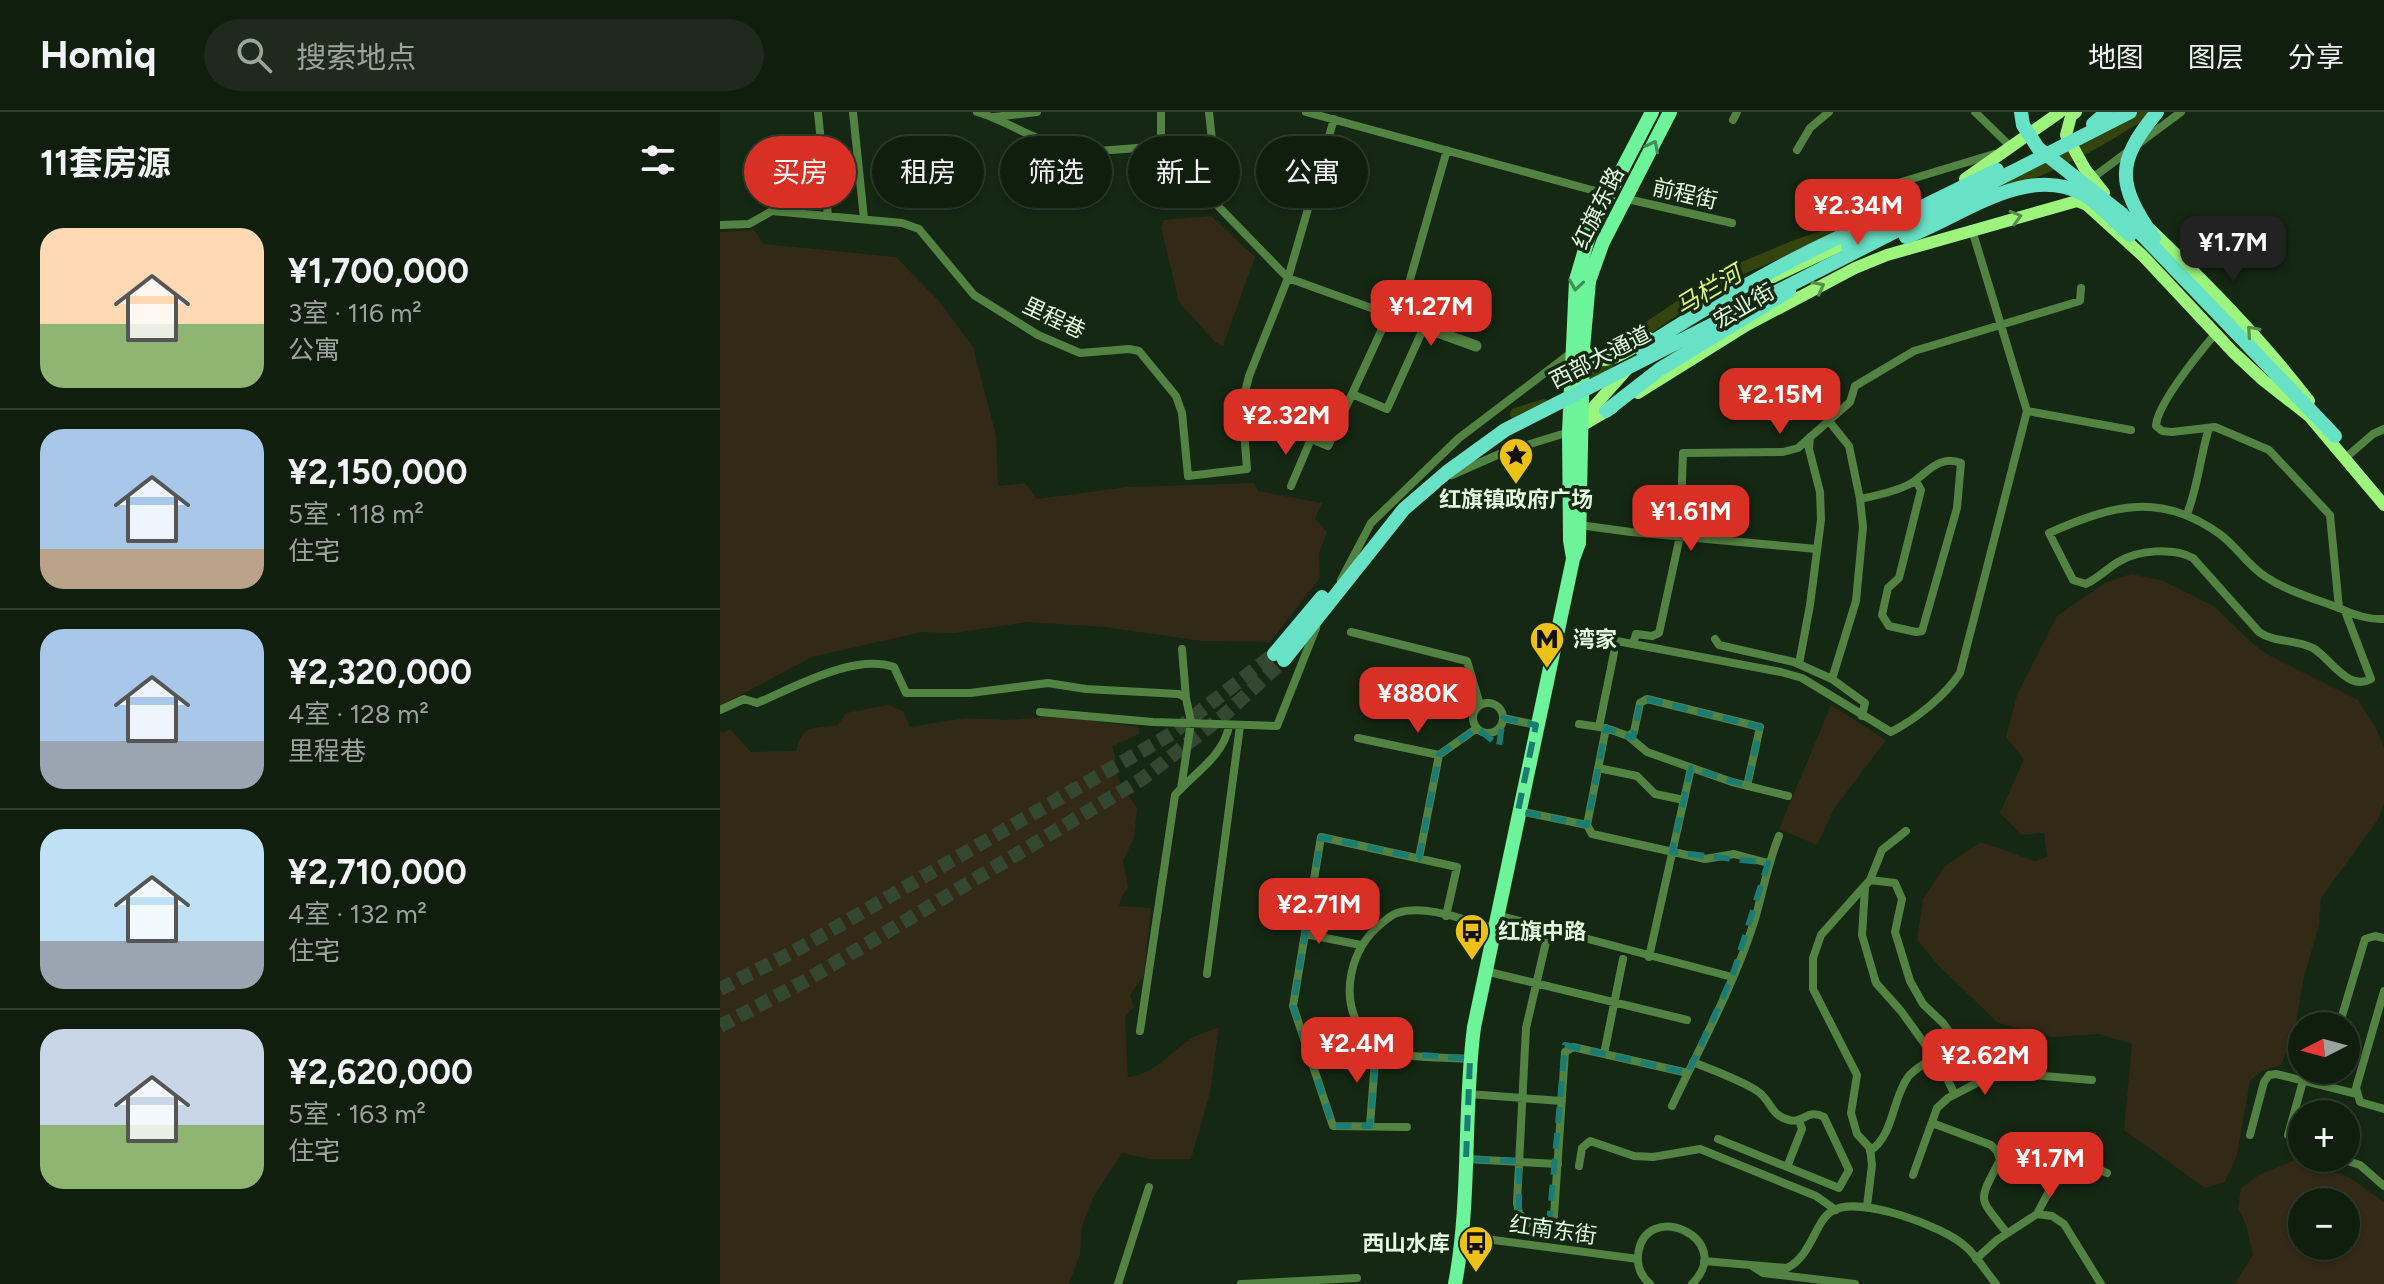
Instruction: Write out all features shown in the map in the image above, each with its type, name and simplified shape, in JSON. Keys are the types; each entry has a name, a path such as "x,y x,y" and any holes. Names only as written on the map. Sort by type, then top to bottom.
{"highway":[{"path":"2021,112 2023,125 2038,148 2122,214 2335,436"},
{"name":"西部大通道","path":"2109,112 2093,124 1873,231 1827,259 1502,425 1399,504 1279,657 1404,509 1447,472 1505,430 2130,112"},
{"path":"2157,112 2136,138 2127,159 2127,191 2152,236 2212,310"},
{"path":"1841,259 1911,235 2007,192 2030,186 2057,186 2083,195 2130,235 2158,253"},
{"path":"1645,344 1827,241 1957,190"},
{"path":"1606,411 1660,369 1783,296 1812,274"},
{"path":"2270,368 2309,416"}],"main road":[{"name":"红旗东路","path":"1577,423 1576,280 1591,229 1652,112"},
{"name":"红旗东路","path":"1575,354 1589,281 1603,242 1670,112"},
{"name":"宏业街","path":"1575,354 1588,355 1600,362 1645,344 1691,314 1831,251 1977,172 2038,130 2069,113"},
{"path":"2069,113 2069,141 2103,193 2150,229 2221,298 2279,361 2335,436 2384,493"},
{"path":"2038,130 2069,141"},
{"path":"2068,202 2088,174"},
{"name":"宏业街","path":"1577,423 1606,411 1747,325 1855,268 1887,255 2068,202 2087,205 2143,256 2215,334"},
{"path":"1881,224 1876,233 1876,244 1887,255"},
{"path":"2215,334 2263,380 2309,416 2384,505"},
{"path":"1455,1284 1463,1236 1470,1059 1494,921 1579,543 1576,524 1577,423 1613,387 1645,344"}],"street":[{"path":"818,112 828,216"},
{"path":"853,112 864,219"},
{"path":"977,112 1043,141 1077,150 1153,147 1161,142 1161,112"},
{"path":"993,117 1037,112"},
{"path":"1209,112 1219,207 1288,278 1476,346"},
{"name":"前程街","path":"1306,112 1608,195 1732,223"},
{"path":"1797,150 1810,128 1829,112"},
{"path":"1975,112 2003,153"},
{"path":"2088,174 2181,112"},
{"name":"里程巷","path":"720,225 749,224 772,211 902,223 919,229 974,295 1038,335 1080,353 1139,351 1176,396 1182,413 1188,476 1247,469 1242,405 1245,390 1288,278 1334,119"},
{"path":"1245,390 1271,426 1280,426 1328,446 1394,316 1447,150"},
{"path":"1842,200 2003,153"},
{"path":"1601,638 1802,678 1891,732 1903,726 1952,685 1960,673 2027,411 1972,230"},
{"path":"1633,644 1636,634 1652,636 1659,633 1680,536 1683,453 1783,452 1798,448 1850,402 1855,386 1914,351 2080,301 2081,288"},
{"path":"1352,394 1387,409 1424,327"},
{"path":"2215,334 2194,360 2157,418 2156,426 2162,431 2209,428 2229,432 2269,450 2324,506 2330,515 2342,610 2371,679 2360,683 2347,677 2313,648 2268,639 2193,558 2184,553 2162,552 2125,558 2086,584 2073,580 2049,533 2117,508 2144,505 2187,514 2221,535 2263,576 2342,610 2360,618 2384,619"},
{"path":"1040,712 1153,722 1277,726 1316,629 1371,523 1459,438 1575,354"},
{"path":"2027,411 2131,430"},
{"path":"1828,420 1849,446 1863,527 1856,601 1832,679"},
{"path":"1396,499 1577,423"},
{"path":"2187,514 2209,428"},
{"path":"2350,454 2373,434 2384,429"},
{"path":"1799,664 1821,520 1820,492 1810,457 1810,437"},
{"path":"1291,486 1311,439"},
{"path":"1860,499 1916,481 1933,464 1955,460 1961,463 1957,508 1922,631 1889,626 1882,615 1888,588 1899,578 1921,490 1916,481"},
{"path":"1576,524 1817,549"},
{"path":"1351,632 1467,661 1480,705 1473,716 1477,728 1486,733 1496,731 1503,718"},
{"path":"1715,639 1719,645 1799,664 1832,679 1865,703 1862,716"},
{"path":"1181,789 1191,722 1182,649"},
{"path":"1614,653 1587,825 1592,834 1705,859 1734,854 1768,863"},
{"path":"720,710 744,699 757,703 828,673 880,662 894,667 906,693 970,693 1048,683 1086,689 1179,694 1186,698"},
{"path":"1628,736 1634,732 1640,703 1647,699 1760,727 1747,786"},
{"path":"1480,705 1496,705 1503,718 1536,725"},
{"path":"1579,724 1628,736 1647,752 1691,768 1788,796"},
{"path":"1140,1031 1175,795 1195,773 1214,759 1226,739 1229,726"},
{"path":"1207,974 1240,726"},
{"path":"1419,858 1439,755 1477,728"},
{"path":"1358,738 1439,755"},
{"path":"1598,768 1637,776 1655,794 1684,800"},
{"path":"1649,957 1691,768"},
{"path":"1518,811 1587,825"},
{"path":"1906,831 1882,850 1868,883 1862,935 1876,983 1901,1011 1942,1068 1953,1091"},
{"path":"1672,1106 1732,977 1755,919 1768,863 1779,836"},
{"path":"1407,1127 1333,1126 1293,1006 1321,837 1457,867 1446,916"},
{"path":"1867,1206 1872,1165 1870,1151 1857,1134 1851,1113 1857,1075 1813,989 1813,958 1821,935 1868,883 1895,883 1901,892 1895,932 1910,981 1923,1004 1943,1023 1963,1051 1963,1057 1942,1068"},
{"path":"1470,1059 1389,1052 1370,1045 1355,1022 1350,994 1353,963 1361,945 1373,930 1393,914 1420,910 1549,929 1732,977"},
{"path":"1549,929 1526,1028 1519,1213 1528,1223 1549,1225 1554,1216 1565,1052 1573,1047 1688,1073"},
{"path":"1305,934 1361,945"},
{"path":"2343,1012 2365,939 2375,936 2384,938"},
{"path":"1604,1054 1623,959"},
{"path":"1485,971 1687,1020"},
{"path":"2384,991 2356,1088 2360,1102 2384,1109"},
{"path":"1370,1126 1376,1047"},
{"path":"1870,1151 1879,1145 1886,1132 1897,1098 1909,1075 1934,1057"},
{"path":"1693,1062 1761,1093 1773,1112 1790,1120 1799,1120 1809,1113 1824,1117 1849,1170 1839,1188 1718,1139"},
{"path":"1913,1175 1937,1108 1948,1098 1998,1072 2092,1080"},
{"path":"2250,1135 2264,1082 2269,1075 2288,1077"},
{"path":"2317,1084 2357,1094"},
{"path":"1468,1094 1562,1101"},
{"path":"1787,1167 1802,1129 1799,1120"},
{"path":"1932,1123 1991,1145 1997,1151 2000,1160 1982,1195 1983,1203 2007,1233"},
{"path":"1579,1166 1582,1148 1590,1141 1634,1156 1653,1157 1700,1149 1816,1196 1836,1210"},
{"path":"1466,1159 1558,1164"},
{"path":"1976,1259 2007,1233 2037,1214 2060,1170 2071,1159 2107,1173"},
{"path":"2360,1165 2384,1186"},
{"path":"1118,1284 1149,1187"},
{"path":"1704,1261 1787,1268 1794,1265 1830,1212 1852,1204 1867,1206 1947,1233 1965,1246 1996,1284"},
{"path":"2037,1214 2052,1216 2064,1224 2101,1284"},
{"path":"1650,1284 1640,1270 1638,1259 1644,1239 1651,1232 1672,1226 1691,1233 1698,1241 1704,1261 1701,1272 1692,1284"},
{"name":"红南东街","path":"1463,1236 1638,1259"},
{"path":"1751,1265 1763,1273 1802,1281 1855,1284"},
{"path":"1241,1284 1357,1278"}],"highlighted area":[{"path":"1647,699 1760,727 1747,786 1691,768 1672,852 1768,863 1732,977 1688,1073 1565,1045 1549,1225 1528,1223 1519,1213 1519,1161 1466,1159 1470,1059 1376,1051 1370,1126 1333,1126 1293,1006 1321,837 1419,858 1439,755 1477,728 1499,746 1503,718 1536,725 1518,811 1587,825 1606,728 1633,738 1640,703"}],"shaded area":[{"path":"1211,216 1255,257 1223,346 1215,342 1179,302 1161,227 1164,220"},
{"path":"754,230 764,244 896,257 939,301 973,347 996,435 998,486 1025,483 1037,499 1127,487 1254,483 1258,491 1322,503 1315,519 1327,532 1319,553 1320,578 1270,642 1202,641 1104,627 1027,622 955,633 922,632 812,657 720,706 720,232"},
{"path":"2131,574 2164,581 2215,607 2254,645 2270,656 2358,700 2384,747 2384,805 2377,821 2321,898 2319,925 2298,1012 2288,1012 2288,1047 2281,1065 2260,1072 2250,1081 2237,1155 2225,1182 2205,1188 2124,1130 2132,1044 2099,1034 2053,1037 1998,1023 1938,965 1917,940 1923,899 1944,867 1981,842 2035,861 2047,857 2044,833 2022,835 2000,813 2024,759 2006,737 2017,695 2057,616 2105,583"},
{"path":"888,705 903,711 910,727 966,718 1008,720 1055,716 1139,727 1139,734 1113,746 1119,782 1137,808 1134,838 1123,861 1128,888 1119,906 1151,908 1144,975 1130,995 1134,1007 1125,1017 1128,1077 1145,1072 1189,1040 1219,1027 1210,1093 1191,1159 1149,1159 1122,1153 1093,1198 1082,1226 1080,1254 1069,1284 720,1284 720,730 722,733 730,729 751,752 796,751 802,736 810,729 838,725 846,713"},
{"path":"1831,705 1886,740 1834,809 1817,845 1779,829"},
{"path":"2288,1163 2288,1172 2333,1172 2349,1177 2384,1202 2384,1284 2234,1284 2253,1255 2246,1225 2238,1208 2241,1188 2259,1175"}],"waterway":[{"name":"马栏河","path":"1990,188 2070,156 2144,112"},
{"name":"马栏河","path":"1582,387 1607,366 1611,353 1726,275 1838,232"},
{"name":"马栏河","path":"1516,414 1544,405"}],"tunnel":[{"path":"720,989 793,952 1171,734 1274,654"},
{"path":"720,1026 805,981 1142,779 1223,716 1284,660"}],"place":[{"name":"红旗镇政府广场","path":"1516,486"},
{"name":"湾家","path":"1547,670"},
{"name":"红旗中路","path":"1472,962"},
{"name":"西山水库","path":"1476,1274"}]}
